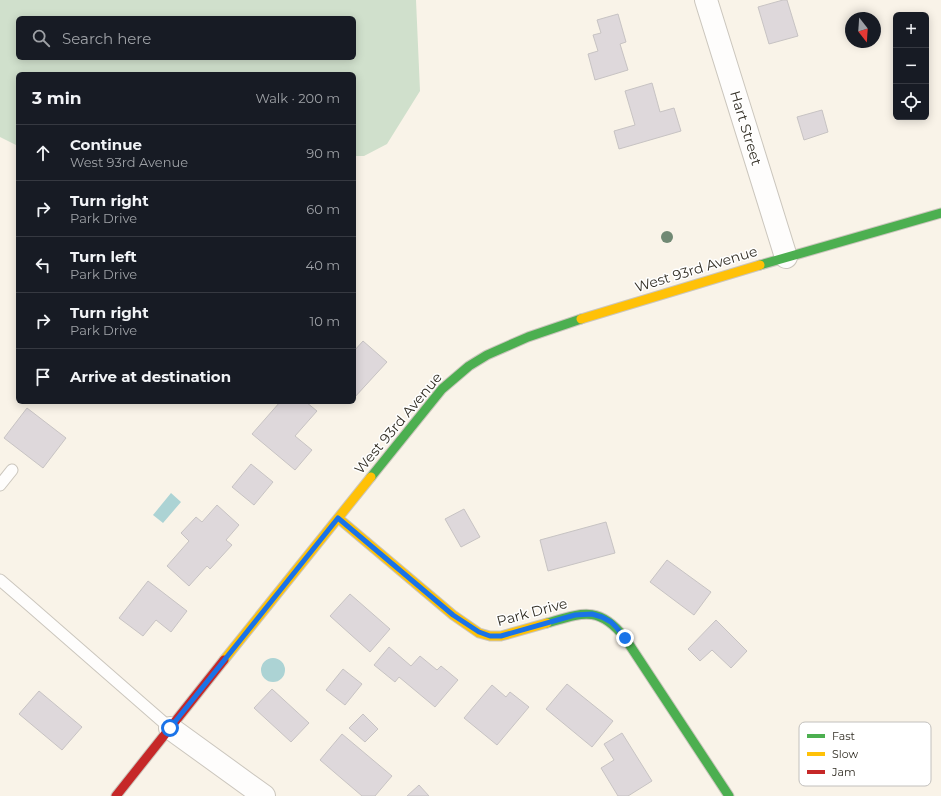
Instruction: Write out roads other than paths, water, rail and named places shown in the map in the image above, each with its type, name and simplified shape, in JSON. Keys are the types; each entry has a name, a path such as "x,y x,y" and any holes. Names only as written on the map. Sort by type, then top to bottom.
{"street":[{"name":"Hart Street","path":"706,0 786,257"},
{"name":"West 93rd Avenue","path":"116,796 442,390 469,366 487,355 528,337 588,317 786,257 941,213"},
{"name":"Park Drive","path":"338,518 453,615 479,632 490,636 501,636 575,615 584,614 592,614 611,622 625,638 729,796"},
{"path":"170,728 264,796"}],"lane":[{"path":"0,485 12,470"},
{"path":"0,580 170,728"}],"water":[{"path":"171,493 181,502 163,523 153,515"},
{"path":"273,658 281,662 285,670 281,678 273,682 265,678 261,670 265,662"}]}
